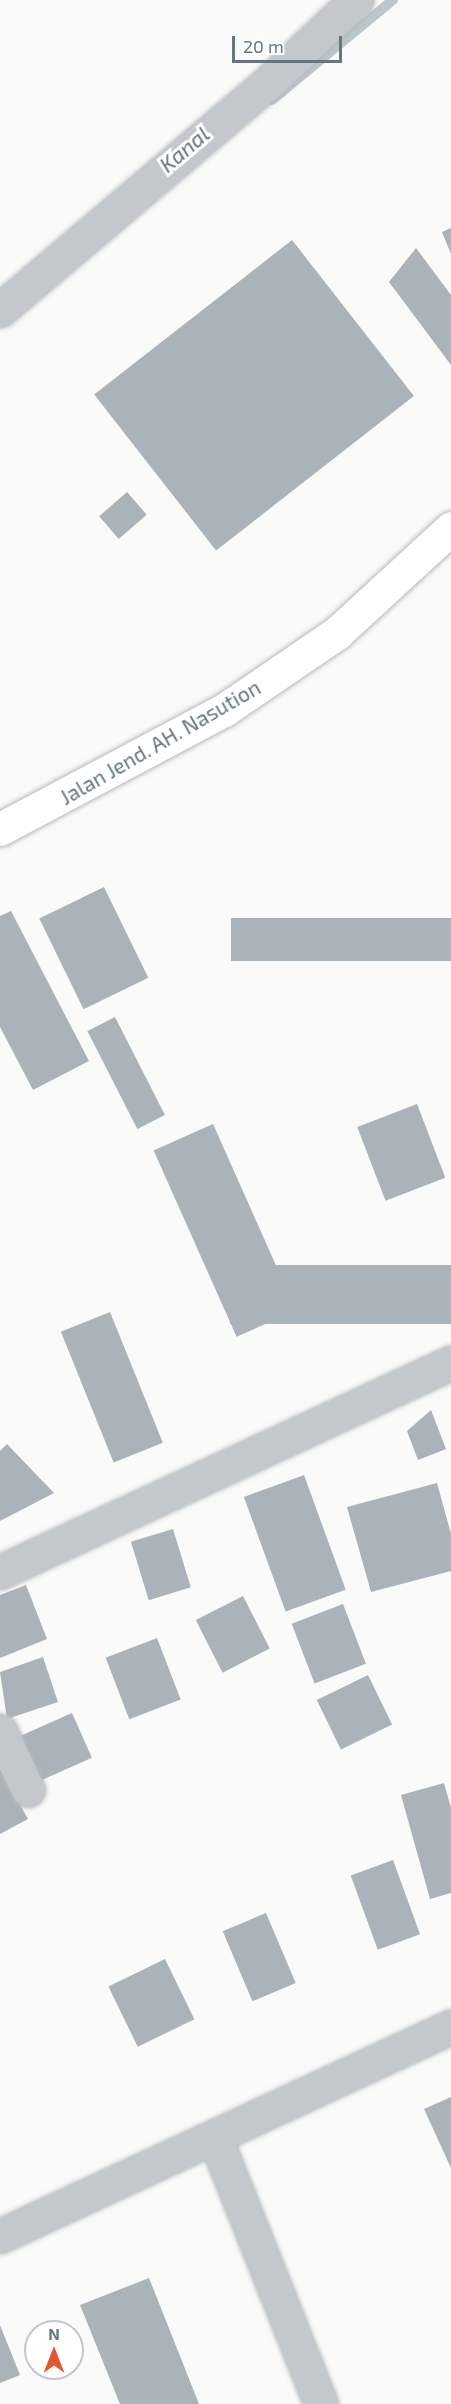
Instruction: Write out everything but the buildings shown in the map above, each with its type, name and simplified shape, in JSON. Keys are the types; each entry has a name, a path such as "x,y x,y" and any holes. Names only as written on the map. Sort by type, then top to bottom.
{"highway":[{"name":"Jalan Jend. AH. Nasution","path":"0,829 224,710 337,633 451,528"}],"street":[{"path":"0,310 269,82 356,0"},
{"path":"0,1572 451,1363"},
{"path":"0,1731 28,1791"},
{"path":"0,2236 451,2027"},
{"path":"215,2138 321,2404"}],"waterway":[{"name":"Kanal","path":"272,100 393,0"}]}
